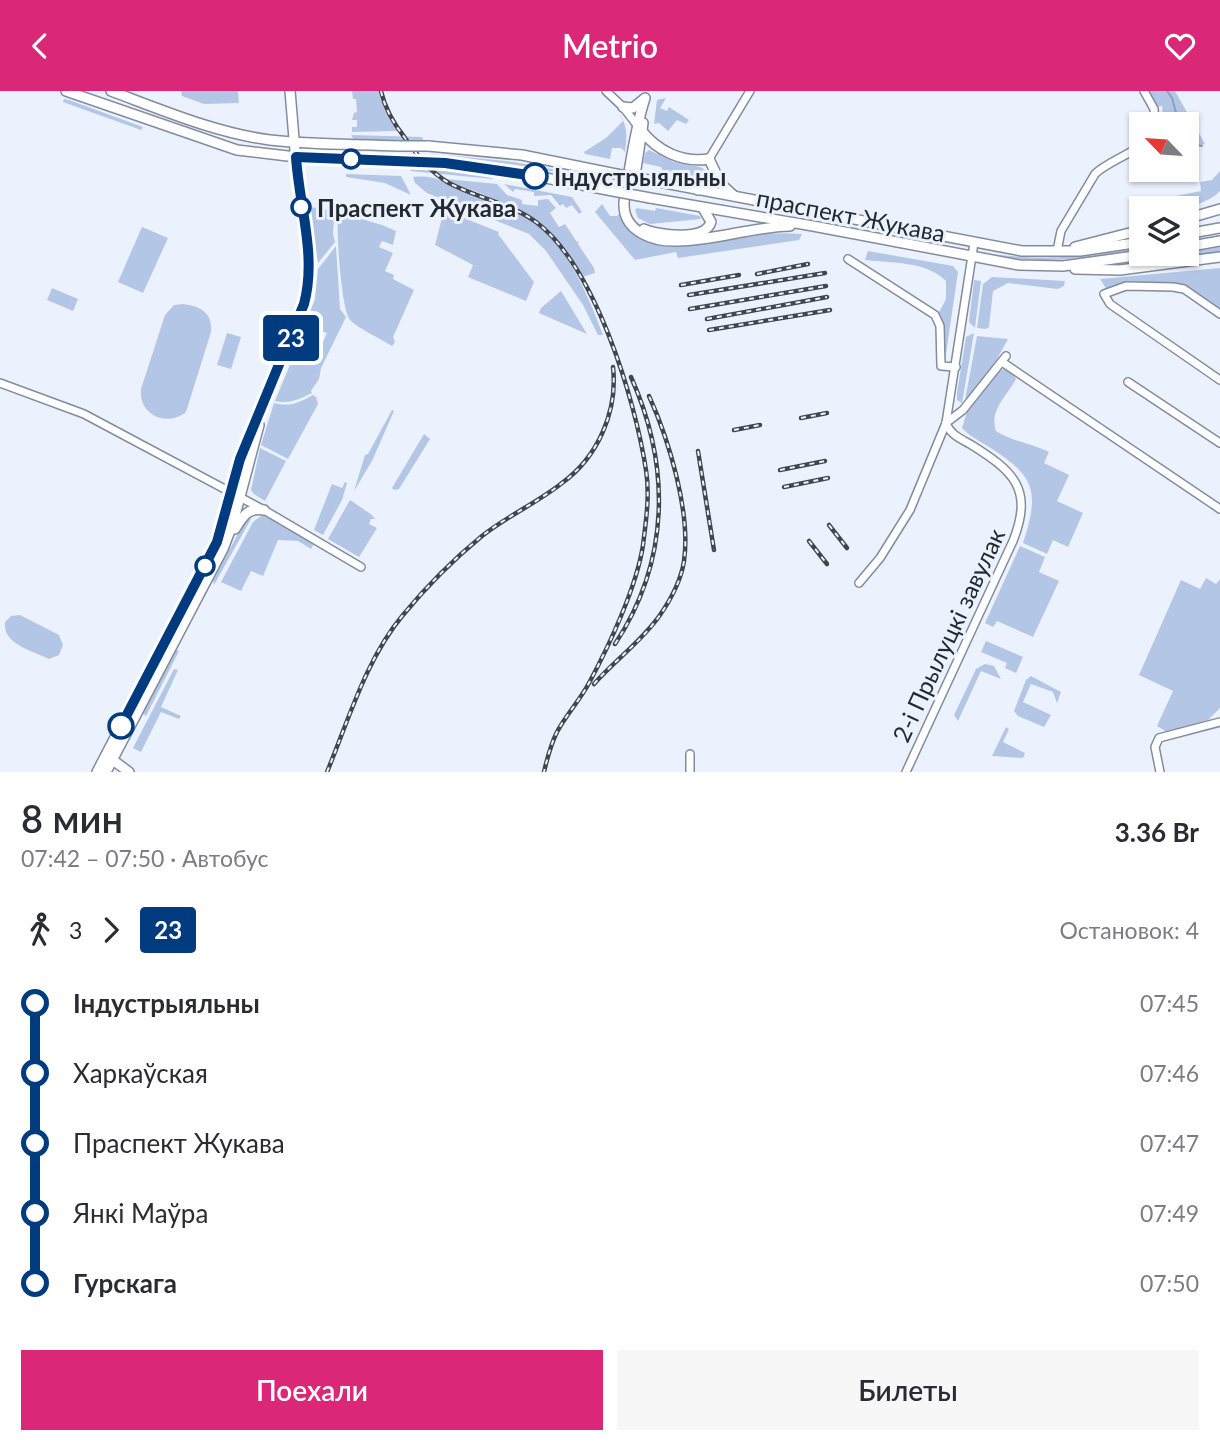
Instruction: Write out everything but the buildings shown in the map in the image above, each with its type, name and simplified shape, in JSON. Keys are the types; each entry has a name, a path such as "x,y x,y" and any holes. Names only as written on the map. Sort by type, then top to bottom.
{"main road":[{"name":"праспект Жукава","path":"66,91 237,150 296,157 413,161 520,173 1019,265 1063,265 1129,257"},
{"name":"праспект Жукава","path":"111,91 236,133 295,142 428,146 523,155 974,243 1022,250 1080,251 1129,244"},
{"path":"223,549 236,495 240,459 264,406 309,288 309,264 290,91"},
{"path":"623,107 633,108 646,94"},
{"path":"646,94 630,204 632,215 639,226 651,232 668,235 704,231 711,222 703,208"},
{"path":"641,136 673,155 689,159 709,159 724,187 737,197"},
{"path":"641,136 629,176 625,211 636,230 655,239 677,242 771,227 813,226"},
{"path":"448,164 453,149"},
{"path":"698,190 710,183 714,170"},
{"path":"1199,215 1220,209"},
{"path":"1199,232 1220,228"},
{"path":"1058,251 1129,233"},
{"path":"1199,245 1220,241"},
{"path":"1063,265 1071,269 1120,270 1220,257"},
{"path":"106,772 109,758 214,548 236,495"},
{"path":"97,772 109,758 223,549 247,512 255,508 264,510"},
{"path":"109,758 130,772"}],"street":[{"path":"606,91 623,107 641,136"},
{"path":"709,159 750,91"},
{"path":"1144,91 1154,112"},
{"path":"1058,251 1065,224 1095,174 1129,154"},
{"path":"859,583 880,558 910,510 946,423 974,243"},
{"path":"848,259 935,315 940,326 941,366 956,367"},
{"path":"1220,314 1184,289 1126,286 1104,294 1110,304 1220,380"},
{"path":"946,423 954,419 970,402 1004,359 1220,509"},
{"path":"1128,382 1220,443"},
{"path":"0,383 77,411 264,510 361,566"},
{"path":"952,391 957,404 963,406 970,402"},
{"name":"2-і Прылуцкі завулак","path":"905,772 1013,541 1023,507 1021,495 1010,473 997,461 951,433 946,423"},
{"path":"1160,772 1154,747 1159,738 1216,723 1220,712"},
{"path":"690,754 690,772"}],"shaded area":[{"path":"181,91 238,91 239,103 204,104 182,96"},
{"path":"352,91 379,91 398,131 352,132 352,127 357,127 357,120 352,120 357,112"},
{"path":"1149,91 1175,91 1187,112 1163,112 1162,106 1157,107"},
{"path":"666,98 660,108 667,111 669,107 689,120 686,124 677,120 668,131 659,123 654,124 657,100"},
{"path":"64,99 143,127 141,130 63,102"},
{"path":"619,113 624,122 626,132 625,152 621,148 612,148 610,159 585,154 584,152 606,138 623,121"},
{"path":"1199,133 1205,144 1199,146"},
{"path":"351,135 422,137 424,141 354,140"},
{"path":"310,150 447,155 514,162 625,183 624,186 535,168 446,157 310,153"},
{"path":"649,150 674,162 700,167 707,171 708,176 704,178 663,171 661,167 643,163 645,153"},
{"path":"417,167 489,174 493,179 410,171"},
{"path":"1220,171 1220,191 1208,200 1199,203 1199,196 1176,196 1201,191 1200,182 1212,180"},
{"path":"346,174 401,176 411,195 385,183 346,177"},
{"path":"413,177 430,177 444,181 517,213 538,226 563,252 573,268 603,335 598,335 583,305 546,251 529,234 427,193 415,183"},
{"path":"446,179 497,184 507,195 522,200 522,204 538,206 538,200 548,199 556,208 550,213 559,227 565,224 577,242 579,241 578,244 595,273 582,277 553,237 530,219 503,203"},
{"path":"504,184 572,197 582,212 579,214 572,205 566,208 563,204 560,206 551,195 534,196 534,192 515,189 513,192"},
{"path":"602,204 610,216 617,216 622,211 631,228 645,240 666,246 688,246 757,234 802,234 799,240 678,258 676,252 635,260 595,212"},
{"path":"310,207 335,211 335,242 318,263"},
{"path":"656,208 700,216 701,219 650,224 638,218 635,210 655,211"},
{"path":"444,210 499,232 534,282 526,301 468,277 473,265 435,245"},
{"path":"338,212 396,231 393,245 382,241 379,247 393,253 385,271 394,275 393,279 414,290 393,337 395,342 392,346 354,323 347,313 340,268"},
{"path":"142,227 168,238 143,293 118,282"},
{"path":"336,246 340,309 346,317 312,393 290,401 275,401 299,343 319,351 327,333 305,325 315,299 318,269"},
{"path":"1220,247 1220,254 1199,257 1199,250"},
{"path":"1129,249 1129,252 1100,256 1042,260 981,254 1062,257"},
{"path":"868,251 953,266 958,272 945,361 942,360 942,321 937,316 946,299 946,281 938,274 919,266 865,260"},
{"path":"1129,261 1129,265 1106,268 1100,266"},
{"path":"1220,268 1220,310 1202,300 1186,286 1129,281 1107,290 1100,279"},
{"path":"992,277 1065,281 1064,286 1058,289 1008,283 993,291 989,327 977,328 983,284"},
{"path":"974,280 981,281 975,328 969,322"},
{"path":"52,288 78,299 73,311 47,300"},
{"path":"561,291 587,334 539,313 541,308"},
{"path":"183,304 208,315 211,332 186,412 170,419 162,418 155,416 144,405 141,389 165,315 174,305"},
{"path":"227,333 241,337 231,369 217,365"},
{"path":"974,333 962,403 957,400 957,393 966,337"},
{"path":"977,336 1008,339 992,368 965,400"},
{"path":"1003,369 1013,373 1016,379 997,410 994,423 996,431 1049,452 1044,463 1069,475 1057,501 1083,513 1068,547 1053,540 1047,554 1023,543 1032,497 1024,476 1004,457 962,428 967,412"},
{"path":"313,395 318,404 288,459 261,445 274,403 285,405"},
{"path":"392,410 394,411 372,461 354,491 365,455"},
{"path":"424,434 430,439 399,489 394,490 392,488"},
{"path":"260,448 286,461 265,501 251,490"},
{"path":"345,482 347,483 342,500 323,535 314,530 332,484 342,488"},
{"path":"350,500 372,515 375,519 371,519 369,524 377,528 359,557 328,539"},
{"path":"264,514 269,514 314,543 311,549 298,541 278,540 263,576 251,571 241,591 221,582 253,522"},
{"path":"248,515 251,519 214,585 213,580"},
{"path":"1020,546 1045,557 1039,572 1059,581 1033,637 997,621 993,627 985,623"},
{"path":"1206,578 1216,584 1220,579 1220,708 1208,720 1167,732 1157,726 1173,691 1139,675 1181,580 1200,589"},
{"path":"20,615 59,635 63,645 59,655 49,659 27,650 8,636 5,622 11,616"},
{"path":"986,641 1023,657 1016,673 1005,668 1007,663 981,652"},
{"path":"177,650 179,651 146,716 142,713"},
{"path":"985,664 994,666 1001,679 981,671 958,721 954,715 976,669"},
{"path":"174,669 178,670 161,707 181,716 179,719 161,712 141,752 133,748"},
{"path":"1031,676 1061,692 1057,703 1053,692 1031,684 1023,702 1051,715 1044,727 1018,716 1014,711 1026,680"},
{"path":"1006,727 1009,729 1003,742 1025,753 1023,758 992,756"}],"waterway":[{"path":"1167,91 1176,112"}],"railway":[{"path":"381,91 387,110 397,127 419,157 436,174 449,183 526,215 557,242 577,269 609,336 641,441 648,498 643,545 635,579 597,668 557,732 544,772"},
{"path":"757,274 808,264"},
{"path":"689,295 825,273"},
{"path":"681,285 739,275"},
{"path":"690,309 826,286"},
{"path":"707,319 827,297"},
{"path":"709,330 830,310"},
{"path":"327,772 368,670 403,615 472,545 552,490 586,460 609,416 614,384 613,367"},
{"path":"615,644 633,612 646,580 655,547 659,513 653,445 631,377"},
{"path":"594,684 660,615 681,576 684,561 684,521 677,477 649,396"},
{"path":"801,418 827,413"},
{"path":"734,430 760,425"},
{"path":"698,451 714,550"},
{"path":"780,470 825,461"},
{"path":"784,487 828,478"},
{"path":"829,525 847,548"},
{"path":"809,541 827,564"}],"bus line":[{"name":"23","path":"121,726 217,542 240,459 264,406 309,288 309,264 296,157 445,163 535,176"}],"place":[{"name":"Індустрыяльны","path":"535,176"},
{"name":"Праспект Жукава","path":"301,207"}]}
